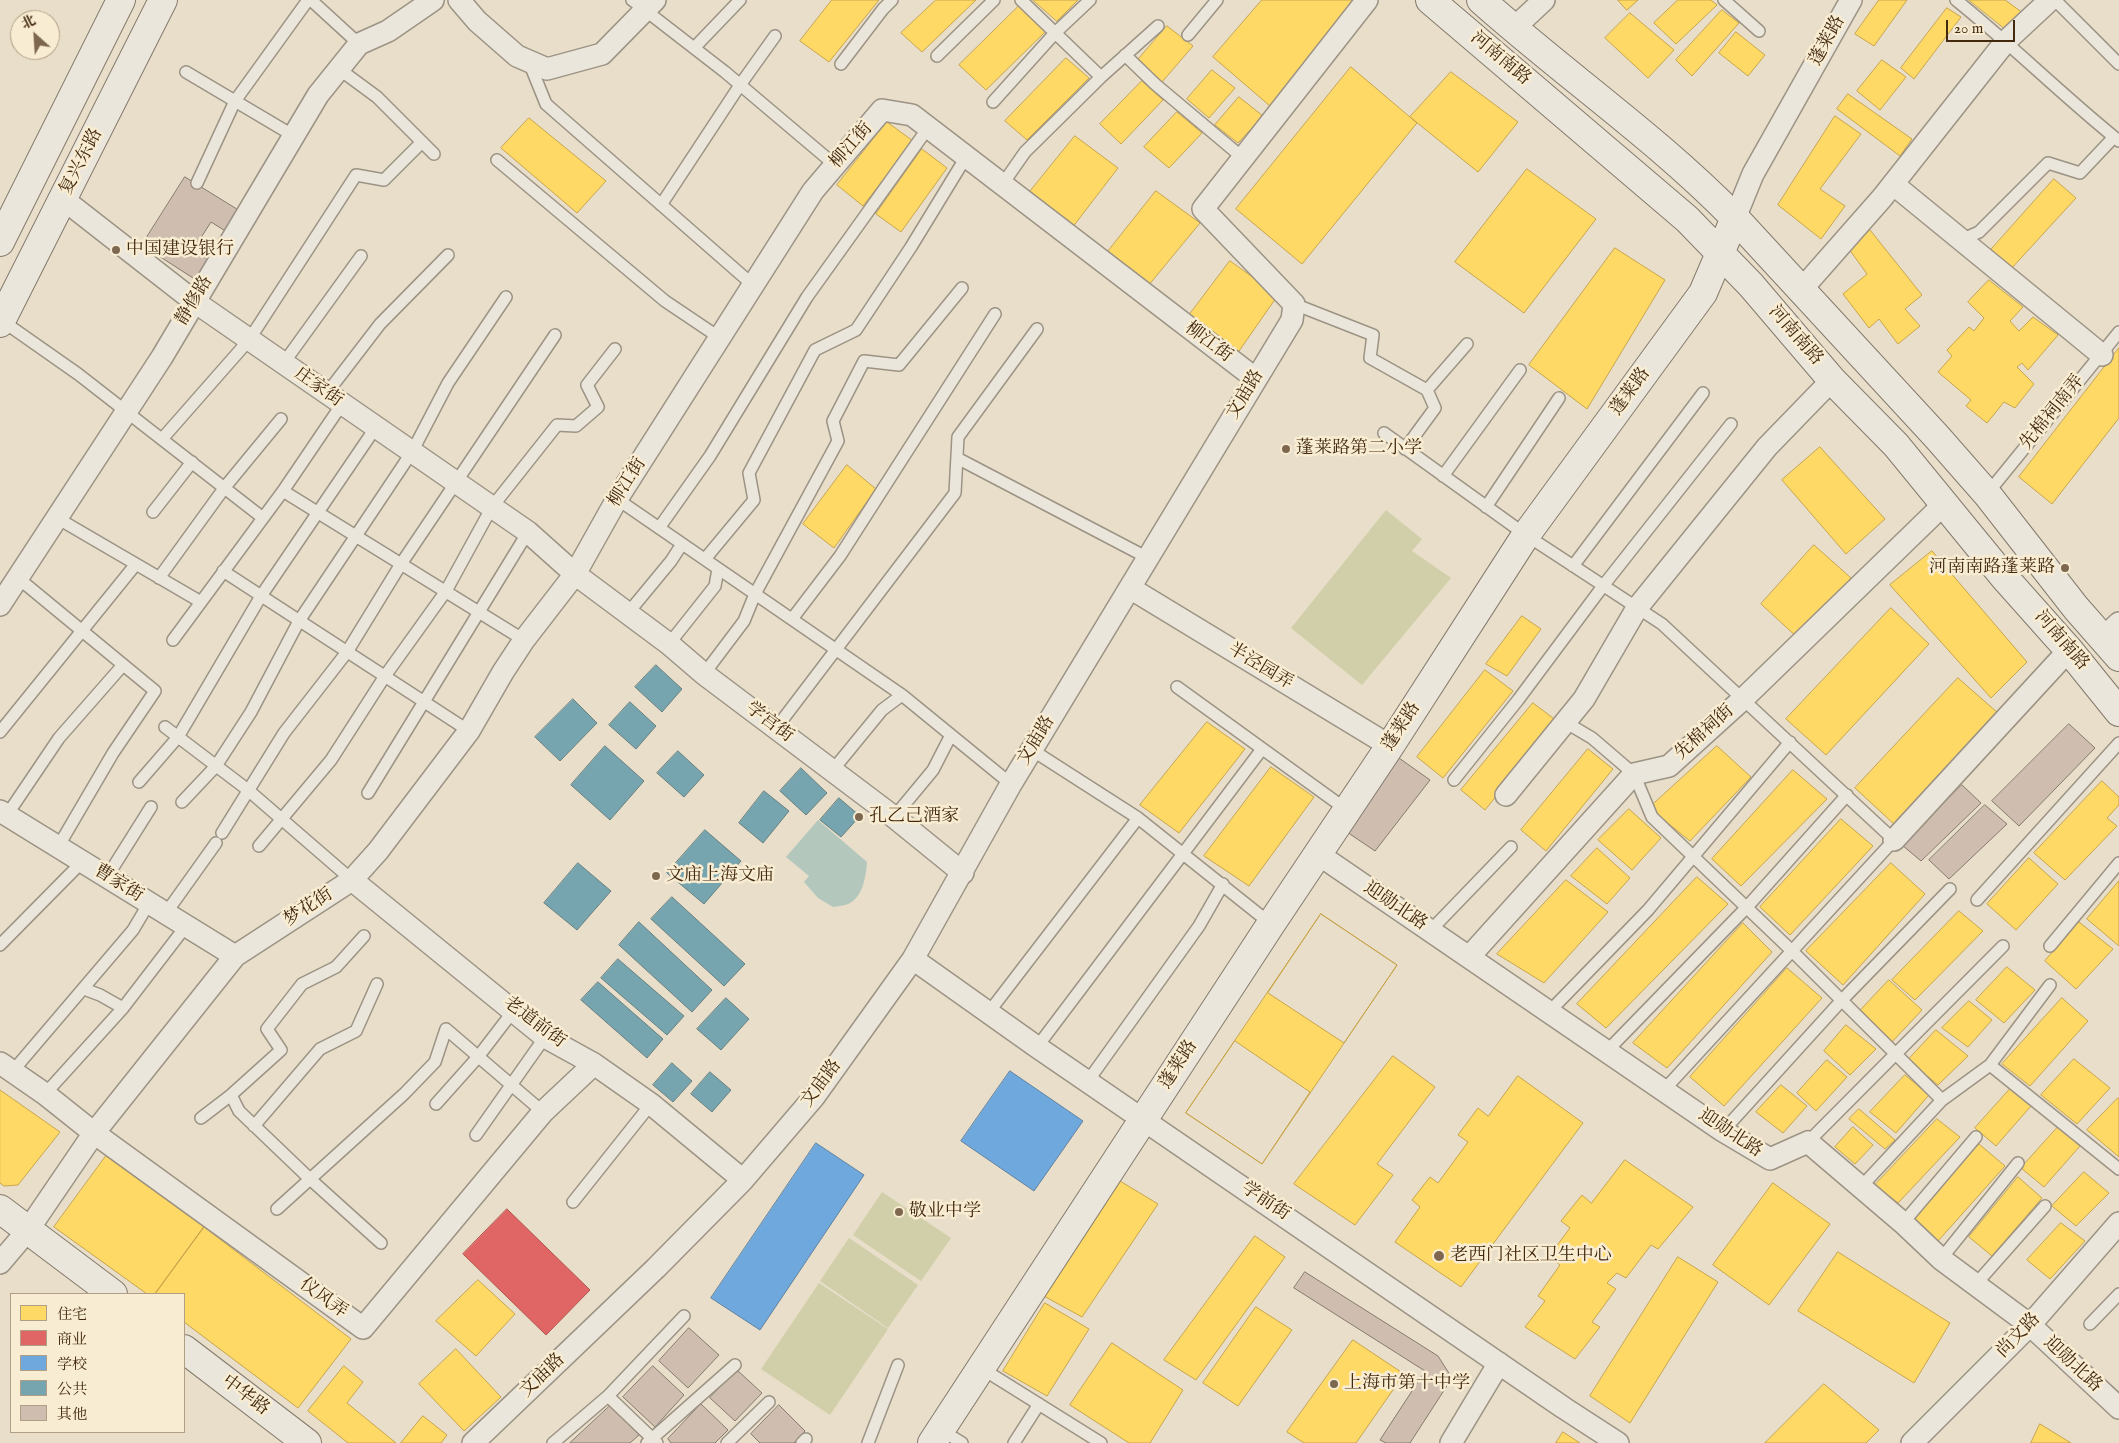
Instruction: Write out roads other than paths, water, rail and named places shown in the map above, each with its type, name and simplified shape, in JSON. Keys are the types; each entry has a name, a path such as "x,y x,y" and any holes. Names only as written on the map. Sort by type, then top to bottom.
{"main road":[{"name":"复兴东路","path":"0,242 121,0"},
{"name":"复兴东路","path":"1,321 163,0"},
{"name":"河南南路","path":"1430,0 1687,219 1751,285 1832,380 1896,445 2004,577 2069,650 2119,712"},
{"name":"河南南路","path":"1481,0 1513,29 1634,126 1708,190 1937,437 1987,494 2076,608 2114,640"},
{"name":"蓬莱路","path":"945,1438 981,1368 1526,536 1703,293 1735,218"},
{"path":"0,1209 112,1293"},
{"name":"中华路","path":"185,1350 307,1443"}],"street":[{"name":"静修路","path":"0,605 126,412 195,302 318,95 359,44 388,31 433,0"},
{"path":"459,0 477,21 517,56 547,69 602,54 644,4"},
{"path":"1294,304 1203,209 1367,0"},
{"path":"1513,29 1544,0"},
{"name":"蓬莱路","path":"1735,218 1753,174 1852,0"},
{"path":"1801,290 1892,184 2006,40 2050,0"},
{"name":"柳江街","path":"575,574 617,499 813,191 882,110 912,115 1256,379"},
{"path":"1892,184 2102,354"},
{"name":"庄家街","path":"64,199 195,302 528,532 575,574"},
{"name":"文庙路","path":"473,1443 656,1268 743,1180 814,1097 914,959 1011,784 1292,320 1294,304"},
{"path":"1506,796 1584,699 1637,608 1767,447 1832,380"},
{"name":"先棉祠街","path":"1634,774 1669,766 1743,699 1944,504"},
{"name":"学宫街","path":"575,574 894,817 963,873"},
{"name":"梦花街","path":"0,1263 28,1230 94,1132 235,956 352,880 378,851 469,731 524,640 575,574"},
{"name":"半泾园弄","path":"1130,588 1390,746"},
{"path":"1894,840 2069,650"},
{"path":"1469,957 1634,774"},
{"name":"曹家街","path":"3,813 235,956"},
{"name":"迎勋北路","path":"1318,854 1724,1131 1770,1160 1808,1142 1903,1223 1941,1259 2030,1325 2119,1408"},
{"name":"老道前街","path":"352,880 545,1036 594,1064 651,1104 743,1180"},
{"name":"学前街","path":"914,959 1037,1047 1618,1443"},
{"name":"仪风弄","path":"6,1068 45,1094 94,1132 363,1328 543,1112 594,1064"},
{"name":"尚文路","path":"1912,1443 2030,1325 2119,1223"},
{"path":"1450,1443 1499,1363"}],"lane":[{"path":"197,183 235,101 310,0 359,44"},
{"path":"694,48 740,0"},
{"path":"841,64 892,0"},
{"path":"937,56 994,0"},
{"path":"1021,0 1101,77"},
{"path":"993,102 1055,33 1090,0"},
{"path":"1188,35 1217,0"},
{"path":"1724,0 1760,30"},
{"path":"1956,0 2006,40 2071,102 2117,139 2080,173 2048,163 1978,232 1961,240"},
{"path":"2056,0 2119,64"},
{"path":"644,4 834,165"},
{"path":"1002,185 1025,152 1101,77 1158,26"},
{"path":"662,205 740,85 775,36"},
{"path":"1125,55 1155,84 1243,158"},
{"path":"528,61 546,104 753,285"},
{"path":"339,70 377,97 434,154"},
{"path":"186,72 294,136"},
{"path":"659,528 710,456 807,297 928,128"},
{"path":"162,439 249,340 356,174 384,180 422,142"},
{"path":"705,559 754,500 749,473 815,350 856,330 911,247 966,157"},
{"path":"497,160 665,301 720,338"},
{"path":"172,640 283,491 334,399 380,324 448,255"},
{"path":"284,364 361,256"},
{"path":"704,674 744,621 755,594 838,441 833,420 864,361 899,365 962,288"},
{"path":"182,802 216,766 251,712 299,621 412,452 448,383 506,298"},
{"path":"1294,304 1373,335 1370,358 1427,390 1436,408 1405,448"},
{"path":"792,619 840,556 995,314"},
{"path":"1,321 78,374 263,518"},
{"path":"777,727 955,492 958,437 1037,329"},
{"name":"先棉祠南弄","path":"1987,494 2119,332"},
{"path":"222,833 284,733 347,652 401,564 555,335"},
{"path":"1427,390 1467,344"},
{"path":"260,846 331,760 385,676 446,591 492,507 557,426 576,426 598,407 588,385 615,349"},
{"path":"1443,476 1520,370"},
{"path":"1572,566 1703,393"},
{"path":"1486,506 1559,398"},
{"path":"159,578 225,487 281,419"},
{"path":"1454,780 1518,700 1602,586 1731,424"},
{"path":"139,782 178,738 261,596 316,512 376,427"},
{"path":"1384,433 1526,536 1662,624 1894,840 1664,1090"},
{"path":"957,458 1148,558"},
{"path":"153,512 192,462"},
{"path":"283,491 524,640"},
{"path":"617,499 902,695 1011,784"},
{"path":"57,518 201,602"},
{"path":"368,793 422,701 528,532"},
{"path":"628,613 672,561 682,544"},
{"path":"0,732 136,564"},
{"path":"669,644 715,586 718,569"},
{"path":"223,571 469,731"},
{"path":"18,578 155,691 113,753 58,847"},
{"path":"3,813 59,738 123,665"},
{"path":"1176,687 1347,810"},
{"path":"832,771 882,710 902,695"},
{"path":"1565,722 1592,738 1634,774 1652,817 1792,951 1942,1100"},
{"path":"165,727 248,790 352,880"},
{"path":"894,817 933,770 950,734"},
{"path":"1549,1012 1648,910 1790,742"},
{"path":"1977,900 2119,743"},
{"path":"1037,1047 1262,749"},
{"path":"1032,750 1138,818 1271,924"},
{"path":"1607,1051 1746,907 1847,796"},
{"path":"107,877 151,807"},
{"path":"989,1012 1138,818"},
{"path":"6,1068 84,988 133,930 157,908 216,844"},
{"path":"1430,931 1512,847"},
{"path":"0,945 82,862"},
{"path":"2050,946 2119,862"},
{"path":"1088,1081 1199,926 1222,884"},
{"path":"1724,1131 1842,1000 1950,888"},
{"path":"45,1094 123,1008 186,926"},
{"path":"202,1118 281,1050 267,1029 302,984 336,967 364,936"},
{"path":"1808,1142 2004,946"},
{"path":"254,1126 320,1049 356,1031 377,984"},
{"path":"1860,1188 1942,1100 1990,1065 2050,985"},
{"path":"84,988 123,1008"},
{"path":"436,1104 478,1057 514,1010"},
{"path":"277,1209 404,1094 435,1062 446,1029 543,1112"},
{"path":"476,1135 545,1036"},
{"path":"1990,1065 2119,1169"},
{"path":"231,1095 239,1111 254,1126 381,1243"},
{"path":"573,1202 651,1104"},
{"path":"1903,1223 1976,1137"},
{"path":"1941,1259 2018,1163"},
{"path":"1976,1284 2045,1206"},
{"path":"2090,1324 2119,1294"},
{"path":"554,1443 608,1396 684,1316"},
{"path":"608,1396 652,1441 734,1365"},
{"path":"868,1443 898,1365"},
{"path":"981,1368 1040,1404 1093,1441"},
{"path":"727,1443 769,1402"},
{"path":"1014,1443 1040,1404"}],"place":[{"name":"中国建设银行","path":"116,250"},
{"name":"蓬莱路第二小学","path":"1286,449"},
{"name":"河南南路蓬莱路","path":"2065,568"},
{"name":"孔乙己酒家","path":"859,817"},
{"name":"文庙上海文庙","path":"656,876"},
{"name":"敬业中学","path":"899,1212"},
{"name":"老西门社区卫生中心","path":"1439,1256"},
{"name":"上海市第十中学","path":"1334,1384"}]}
